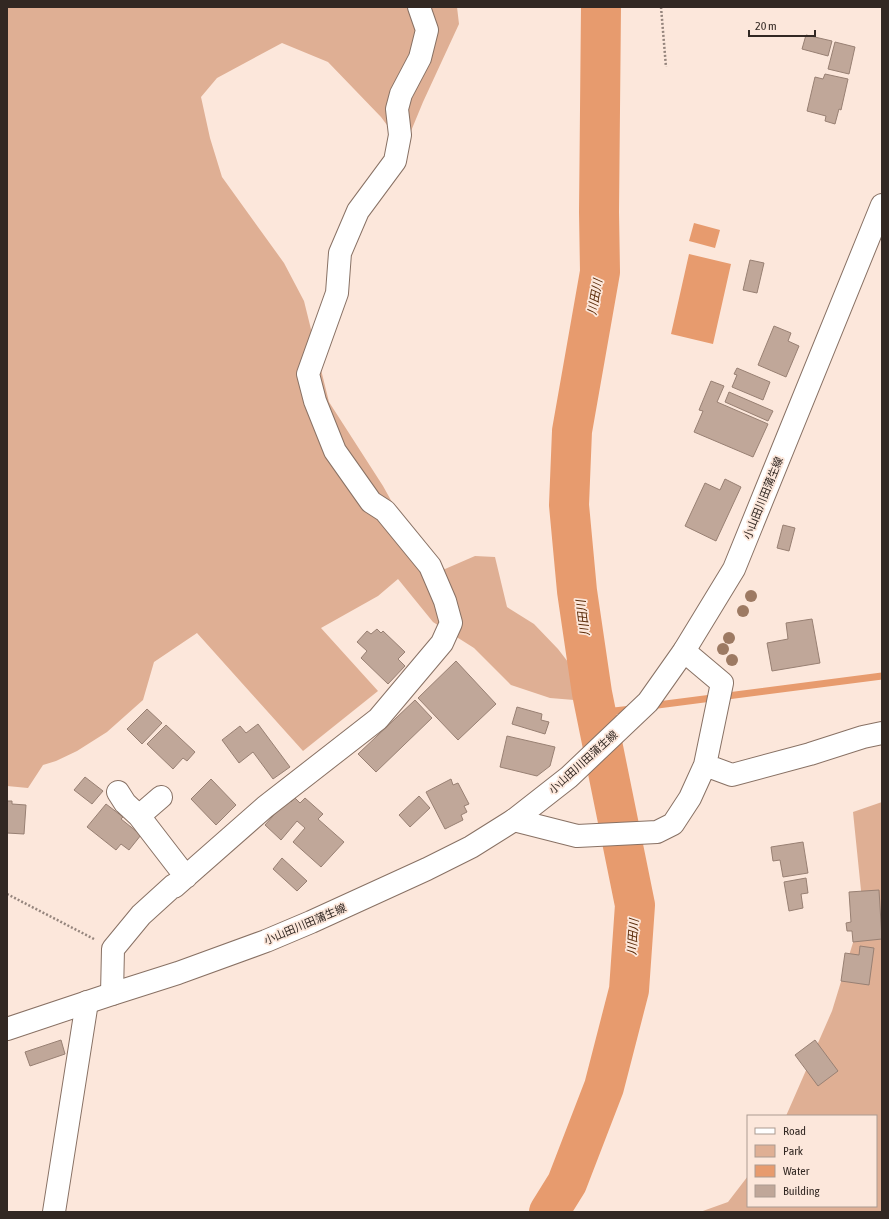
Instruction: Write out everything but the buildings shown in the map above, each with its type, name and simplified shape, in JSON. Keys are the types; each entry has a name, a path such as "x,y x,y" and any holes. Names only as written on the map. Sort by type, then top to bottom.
{"street":[{"path":"112,994 113,949 141,915 265,807 378,719 442,643 451,623 445,601 430,566 385,511 371,502 335,451 314,401 308,374 337,293 340,253 358,210 395,161 400,135 397,109 401,94 420,58 427,30 419,7"},
{"name":"小山田川田蒲生線","path":"7,1029 178,973 266,941 312,922 464,850 514,820 569,777 648,702 684,651 734,569 882,205"},
{"path":"514,820 577,836 657,832 672,824 690,798 705,765 722,683 684,651"},
{"path":"705,765 732,775 810,754 863,737 882,734"},
{"path":"118,792 125,803 139,816 186,877"},
{"path":"139,816 161,796"},
{"path":"54,1212 87,1002"}],"path":[{"path":"661,7 666,67"},
{"path":"7,894 113,949"}],"green space":[{"path":"7,7 457,7 459,24 423,102 404,148 381,117 328,62 282,43 217,78 201,97 210,138 222,177 284,263 304,301 329,402 383,486 422,556 445,569 475,556 495,557 507,607 534,624 558,649 578,675 574,700 550,698 511,685 474,648 433,622 398,579 378,596 321,628 378,691 303,751 197,633 154,662 143,700 107,732 77,751 56,761 43,765 28,788 7,786"},
{"path":"882,802 882,1212 700,1212 728,1202 747,1177 747,1207 877,1207 877,1115 786,1115 832,1011 863,910 853,812"}],"water":[{"path":"694,223 720,230 715,248 689,241"},
{"path":"689,254 731,264 713,344 671,334"}],"waterway":[{"name":"川田川","path":"549,1212 567,1183 604,1087 629,990 635,905 592,693 577,591 569,505 572,431 600,272 599,212 601,7"},
{"path":"650,706 882,676"},
{"path":"596,713 632,709"}]}
